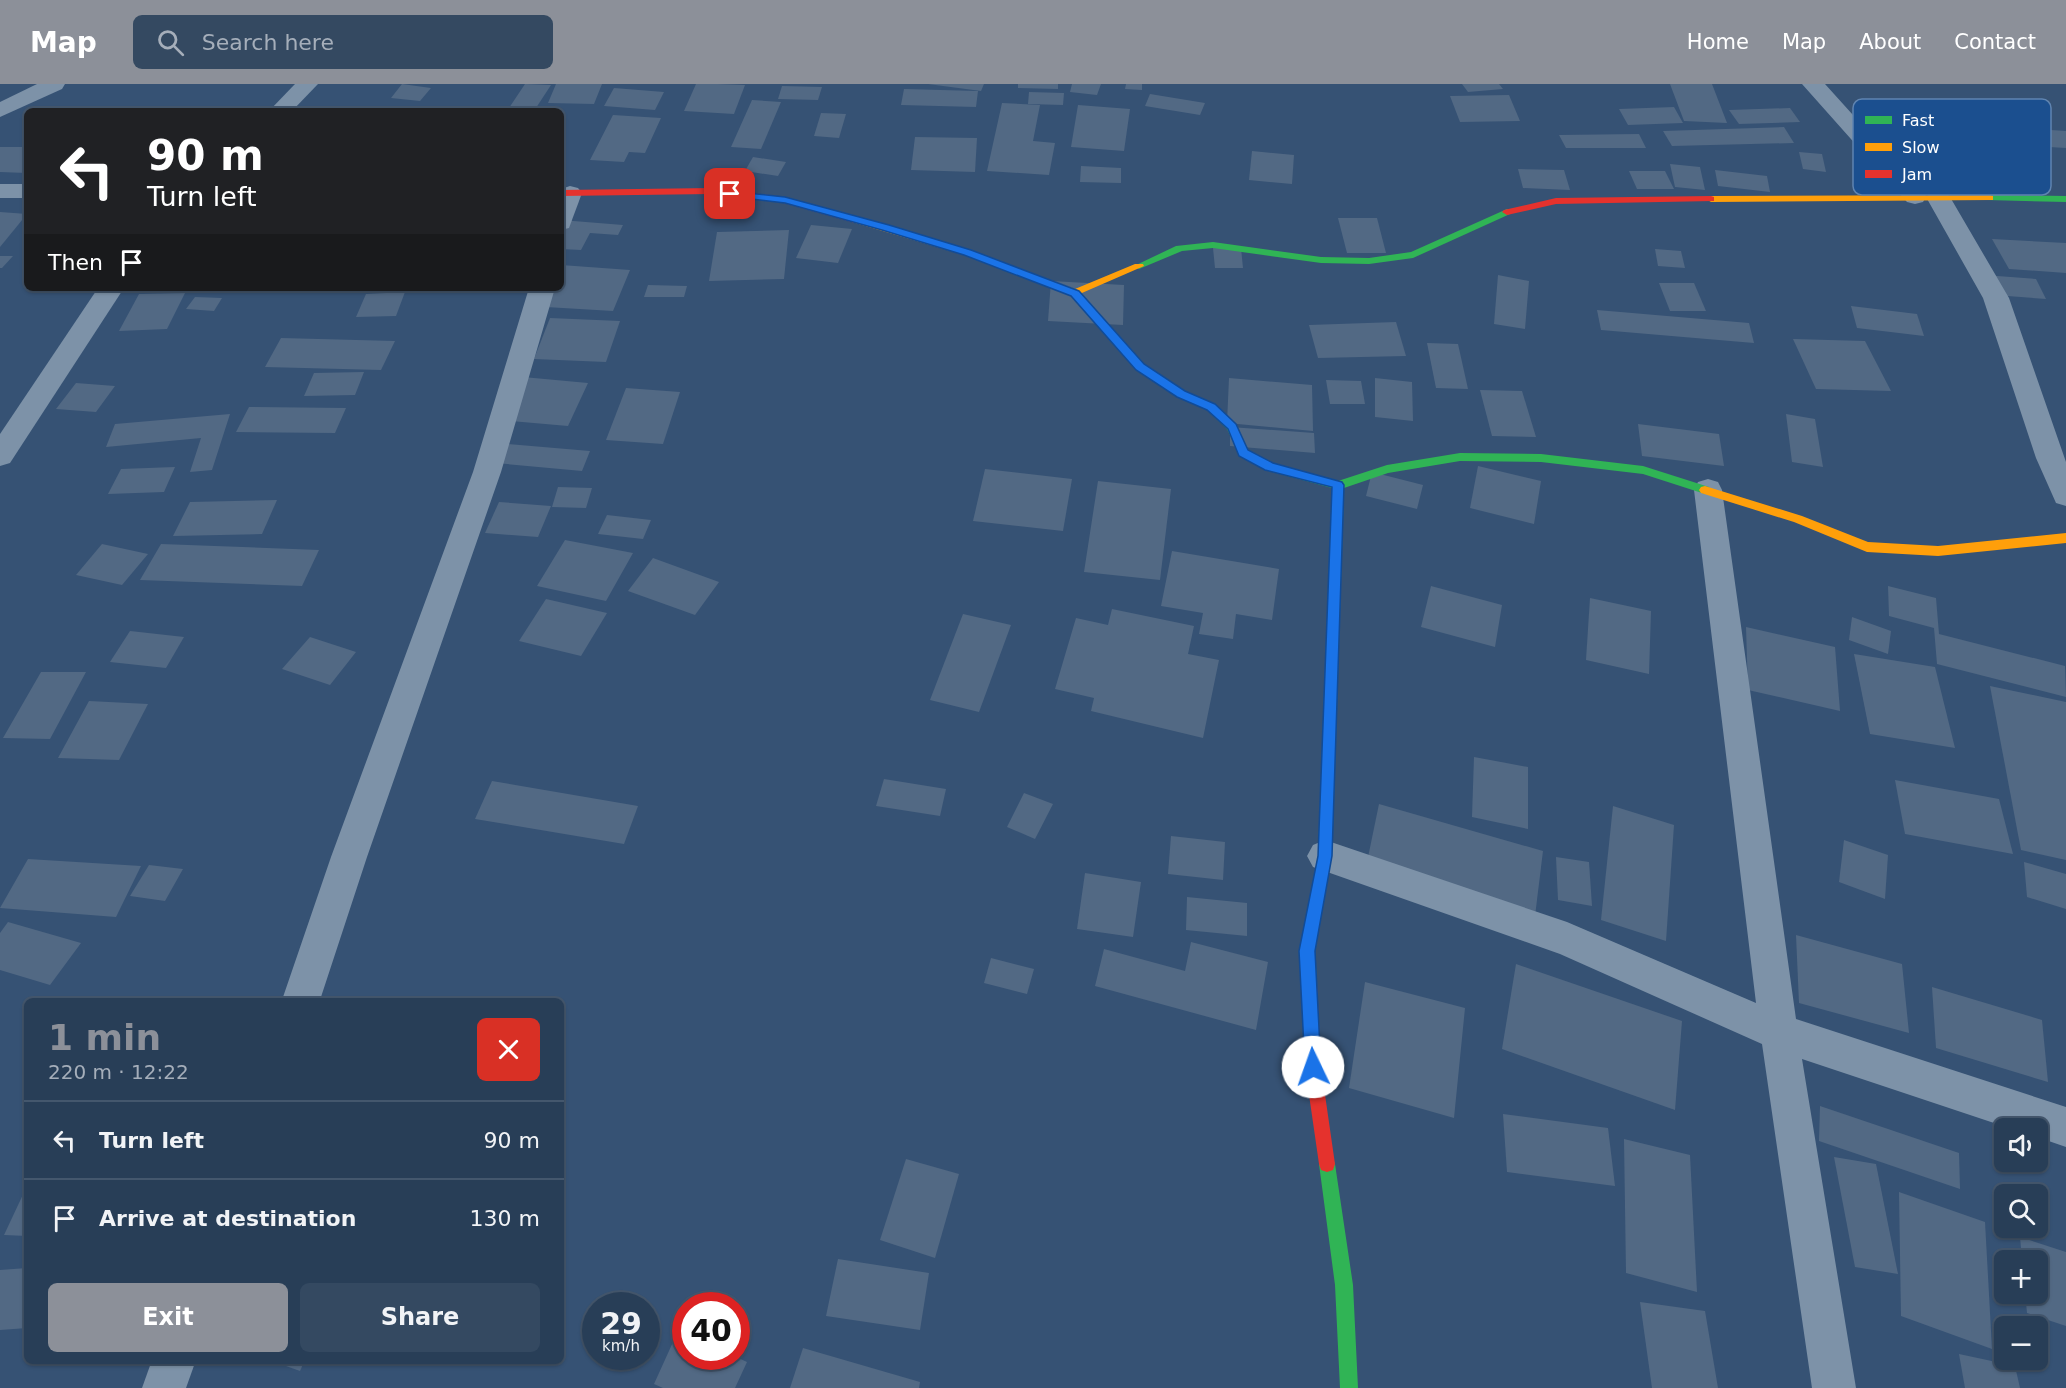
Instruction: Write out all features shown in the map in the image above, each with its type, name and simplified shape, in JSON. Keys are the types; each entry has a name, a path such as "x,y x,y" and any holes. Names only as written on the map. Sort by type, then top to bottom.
{"street":[{"path":"0,110 54,84"},
{"path":"283,108 306,84"},
{"path":"1813,84 1853,124"},
{"path":"0,191 24,191"},
{"path":"565,193 712,191 785,200 968,253 1075,293 1140,367 1181,394 1211,407 1232,427 1244,453 1269,467 1338,485 1387,469 1460,457 1541,458 1643,470 1798,519 1867,547 1938,552 2066,538"},
{"path":"1075,293 1180,248 1213,245 1321,260 1370,261 1413,255 1509,210 1556,201 1926,197 2066,199"},
{"path":"1926,197 1996,298 2050,458 2066,495"},
{"path":"0,456 109,291"},
{"path":"302,998 349,857 487,472 541,291"},
{"path":"1338,485 1325,856 1307,951 1313,1067 1344,1285 1349,1388"},
{"path":"1708,490 1779,1032 1834,1388"},
{"path":"1325,856 1567,939 1779,1032 2066,1127"},
{"path":"164,1388 173,1364"}],"building":[{"path":"402,84 431,88 420,101 391,98"},
{"path":"525,84 551,85 536,108 509,108"},
{"path":"556,84 602,84 594,104 548,103"},
{"path":"696,84 745,85 734,114 684,111"},
{"path":"928,84 984,84 981,91"},
{"path":"1018,84 1058,84 1058,89 1018,88"},
{"path":"1072,84 1101,84 1097,95 1070,92"},
{"path":"1126,84 1142,84 1142,90 1125,89"},
{"path":"1462,84 1499,84 1503,89 1468,92"},
{"path":"1670,84 1712,84 1727,123 1684,121"},
{"path":"782,86 822,87 818,100 778,99"},
{"path":"614,88 664,92 655,110 604,106"},
{"path":"904,89 978,91 976,107 901,105"},
{"path":"1029,92 1064,93 1063,105 1028,104"},
{"path":"1150,94 1205,103 1200,115 1145,106"},
{"path":"1509,95 1520,121 1460,122 1450,96"},
{"path":"752,100 781,102 761,149 731,147"},
{"path":"1002,103 1040,105 1033,141 1055,143 1049,175 987,171"},
{"path":"1078,105 1130,109 1124,151 1071,147"},
{"path":"1674,107 1683,123 1628,125 1619,109"},
{"path":"1790,108 1800,122 1739,124 1729,110"},
{"path":"821,113 846,114 839,138 814,136"},
{"path":"613,115 661,118 645,153 629,152 624,162 590,160"},
{"path":"1784,127 1794,143 1672,146 1663,131"},
{"path":"2051,130 2066,131 2066,148 2051,147"},
{"path":"1639,134 1646,148 1566,148 1559,135"},
{"path":"915,137 977,138 975,172 911,170"},
{"path":"0,147 24,147 24,173 0,172"},
{"path":"1252,151 1294,155 1292,184 1249,180"},
{"path":"1799,152 1822,154 1826,172 1803,169"},
{"path":"753,157 786,162 778,176 745,171"},
{"path":"1670,164 1700,167 1705,190 1675,187"},
{"path":"1081,166 1121,168 1121,183 1080,182"},
{"path":"1518,169 1564,170 1570,190 1523,188"},
{"path":"1715,170 1767,176 1770,192 1718,186"},
{"path":"1629,171 1665,171 1674,189 1637,189"},
{"path":"0,212 24,214 24,218 0,247"},
{"path":"1338,218 1377,218 1386,253 1347,253"},
{"path":"564,220 623,225 618,235 590,233 581,250 564,249"},
{"path":"811,225 852,229 838,263 796,258"},
{"path":"789,230 784,279 709,281 717,232"},
{"path":"1992,239 2066,243 2066,273 2009,269"},
{"path":"1213,248 1241,248 1243,268 1215,268"},
{"path":"1655,249 1681,251 1685,268 1658,266"},
{"path":"0,256 13,256 0,268"},
{"path":"564,265 630,270 613,311 529,306 536,291 564,291"},
{"path":"1498,275 1529,281 1525,329 1494,324"},
{"path":"1984,275 2036,279 2046,299 1994,295"},
{"path":"1051,281 1124,285 1123,325 1048,321"},
{"path":"1659,283 1694,283 1706,311 1670,311"},
{"path":"648,285 687,286 684,297 644,297"},
{"path":"405,292 396,316 356,317 366,294"},
{"path":"185,293 167,329 119,331 139,294"},
{"path":"195,297 222,298 214,311 186,309"},
{"path":"1851,306 1917,314 1924,336 1857,328"},
{"path":"1597,310 1749,323 1754,343 1601,330"},
{"path":"550,318 620,321 606,362 534,359"},
{"path":"1396,322 1406,356 1318,358 1309,325"},
{"path":"281,338 395,341 381,370 265,367"},
{"path":"1793,339 1865,341 1891,391 1816,389"},
{"path":"1427,343 1458,344 1468,389 1436,388"},
{"path":"364,372 355,395 304,396 314,373"},
{"path":"523,377 588,383 568,426 501,420"},
{"path":"1229,378 1312,385 1313,431 1227,423"},
{"path":"1375,378 1412,382 1413,421 1375,417"},
{"path":"1326,380 1361,381 1365,404 1330,404"},
{"path":"76,383 115,386 96,412 56,409"},
{"path":"626,388 680,392 663,444 606,440"},
{"path":"1480,390 1522,391 1536,437 1492,436"},
{"path":"249,407 346,408 335,433 236,432"},
{"path":"230,414 212,470 190,472 201,438 106,447 115,424"},
{"path":"1786,414 1815,419 1823,467 1792,462"},
{"path":"1638,424 1719,434 1724,466 1642,456"},
{"path":"1230,427 1314,433 1315,453 1230,446"},
{"path":"495,443 590,451 582,471 485,462"},
{"path":"1478,466 1541,481 1534,524 1470,508"},
{"path":"175,467 164,492 108,494 121,469"},
{"path":"985,469 1072,479 1063,531 973,521"},
{"path":"1372,472 1423,485 1417,509 1366,496"},
{"path":"1098,481 1171,489 1160,580 1084,572"},
{"path":"558,487 592,488 586,508 552,507"},
{"path":"277,500 262,534 173,536 190,502"},
{"path":"499,502 551,506 538,537 485,533"},
{"path":"607,515 651,520 643,539 598,534"},
{"path":"565,540 633,553 606,601 537,586"},
{"path":"102,544 148,554 122,585 76,575"},
{"path":"161,544 319,550 302,586 140,580"},
{"path":"1172,551 1279,569 1272,620 1236,614 1233,639 1199,634 1203,613 1161,606"},
{"path":"653,558 719,582 695,615 628,591"},
{"path":"1431,586 1502,605 1495,647 1421,627"},
{"path":"1888,586 1936,598 1939,634 2065,666 2066,697 1937,664 1934,628 1889,616"},
{"path":"1590,598 1651,611 1649,674 1586,660"},
{"path":"546,599 607,613 581,656 519,641"},
{"path":"1112,609 1194,626 1188,654 1219,660 1203,738 1091,711 1094,698 1055,689 1076,618 1108,625"},
{"path":"963,614 1011,625 979,712 930,700"},
{"path":"1852,617 1891,631 1888,654 1849,640"},
{"path":"1746,627 1835,647 1840,711 1748,690"},
{"path":"130,631 184,637 166,668 110,662"},
{"path":"310,637 356,652 330,685 282,669"},
{"path":"1854,654 1935,667 1955,748 1870,734"},
{"path":"41,672 86,672 50,739 3,738"},
{"path":"1990,686 2066,702 2066,860 2021,850"},
{"path":"89,701 148,704 119,760 58,758"},
{"path":"1474,757 1528,767 1528,829 1472,817"},
{"path":"884,779 946,789 940,816 876,806"},
{"path":"1895,780 1999,799 2013,854 1905,834"},
{"path":"492,781 638,806 624,844 475,819"},
{"path":"1024,793 1053,804 1035,839 1007,827"},
{"path":"1379,804 1543,851 1535,916 1366,867"},
{"path":"1613,806 1674,825 1666,941 1601,920"},
{"path":"1171,836 1225,842 1223,880 1168,874"},
{"path":"1844,840 1888,855 1885,899 1839,882"},
{"path":"1556,857 1589,862 1592,906 1558,900"},
{"path":"28,859 141,866 116,917 0,908"},
{"path":"2024,862 2066,874 2066,909 2027,897"},
{"path":"149,865 183,869 165,901 130,896"},
{"path":"1085,873 1141,882 1133,937 1077,929"},
{"path":"1187,897 1247,903 1247,936 1186,930"},
{"path":"8,922 81,943 50,985 0,970 0,933"},
{"path":"1796,935 1902,964 1909,1033 1799,1003"},
{"path":"1191,942 1268,962 1256,1030 1095,986 1104,949 1185,971"},
{"path":"991,958 1034,969 1027,994 984,983"},
{"path":"1516,964 1682,1021 1675,1110 1502,1049"},
{"path":"1365,982 1465,1008 1454,1118 1349,1088"},
{"path":"1932,987 2042,1020 2048,1082 1936,1048"},
{"path":"1820,1106 1959,1153 1960,1189 1819,1141"},
{"path":"1503,1114 1608,1128 1615,1186 1507,1172"},
{"path":"1624,1139 1690,1155 1697,1292 1626,1273"},
{"path":"1834,1157 1876,1164 1898,1274 1855,1267"},
{"path":"906,1159 959,1174 935,1258 880,1240"},
{"path":"24,1192 24,1236 4,1235"},
{"path":"1899,1192 1985,1222 1992,1349 1901,1316"},
{"path":"2020,1238 2023,1238 2066,1252 2066,1326 2048,1320 2048,1316 2027,1313 2026,1304 2048,1304 2048,1250 2021,1250"},
{"path":"838,1259 929,1273 920,1330 826,1316"},
{"path":"24,1268 24,1328 0,1330 0,1270"},
{"path":"1640,1302 1705,1311 1718,1388 1652,1388"},
{"path":"672,1344 672,1370 743,1370 735,1388 663,1388 654,1384"},
{"path":"803,1348 920,1382 919,1388 790,1388"},
{"path":"1959,1354 1994,1362 1994,1370 2016,1370 2020,1388 1965,1388"},
{"path":"280,1364 303,1364 300,1371"}],"traffic: fast":[{"path":"1990,198 2066,199"},
{"path":"1139,266 1180,248 1213,245 1321,260 1369,261 1413,255 1507,212"},
{"path":"1075,293 1140,367 1181,394 1211,407 1232,427 1244,453 1269,467 1338,485 1387,469 1460,457 1541,458 1643,470 1705,490"},
{"path":"1309,985 1307,951 1325,856 1338,485"},
{"path":"1327,1164 1344,1285 1349,1388"}],"traffic: slow":[{"path":"1711,199 1990,198"},
{"path":"855,220 968,253 1075,293 1139,266"},
{"path":"1705,490 1798,519 1867,547 1938,551 2066,538"}],"traffic: jam":[{"path":"564,193 712,191 785,200 855,220"},
{"path":"1507,212 1556,201 1711,199"},
{"path":"1309,985 1313,1067 1327,1164"}],"route":[{"path":"730,194 785,200 886,228 968,253 1075,293 1140,367 1181,394 1211,407 1232,427 1244,453 1269,467 1338,485 1325,856 1307,951 1313,1067"}]}
